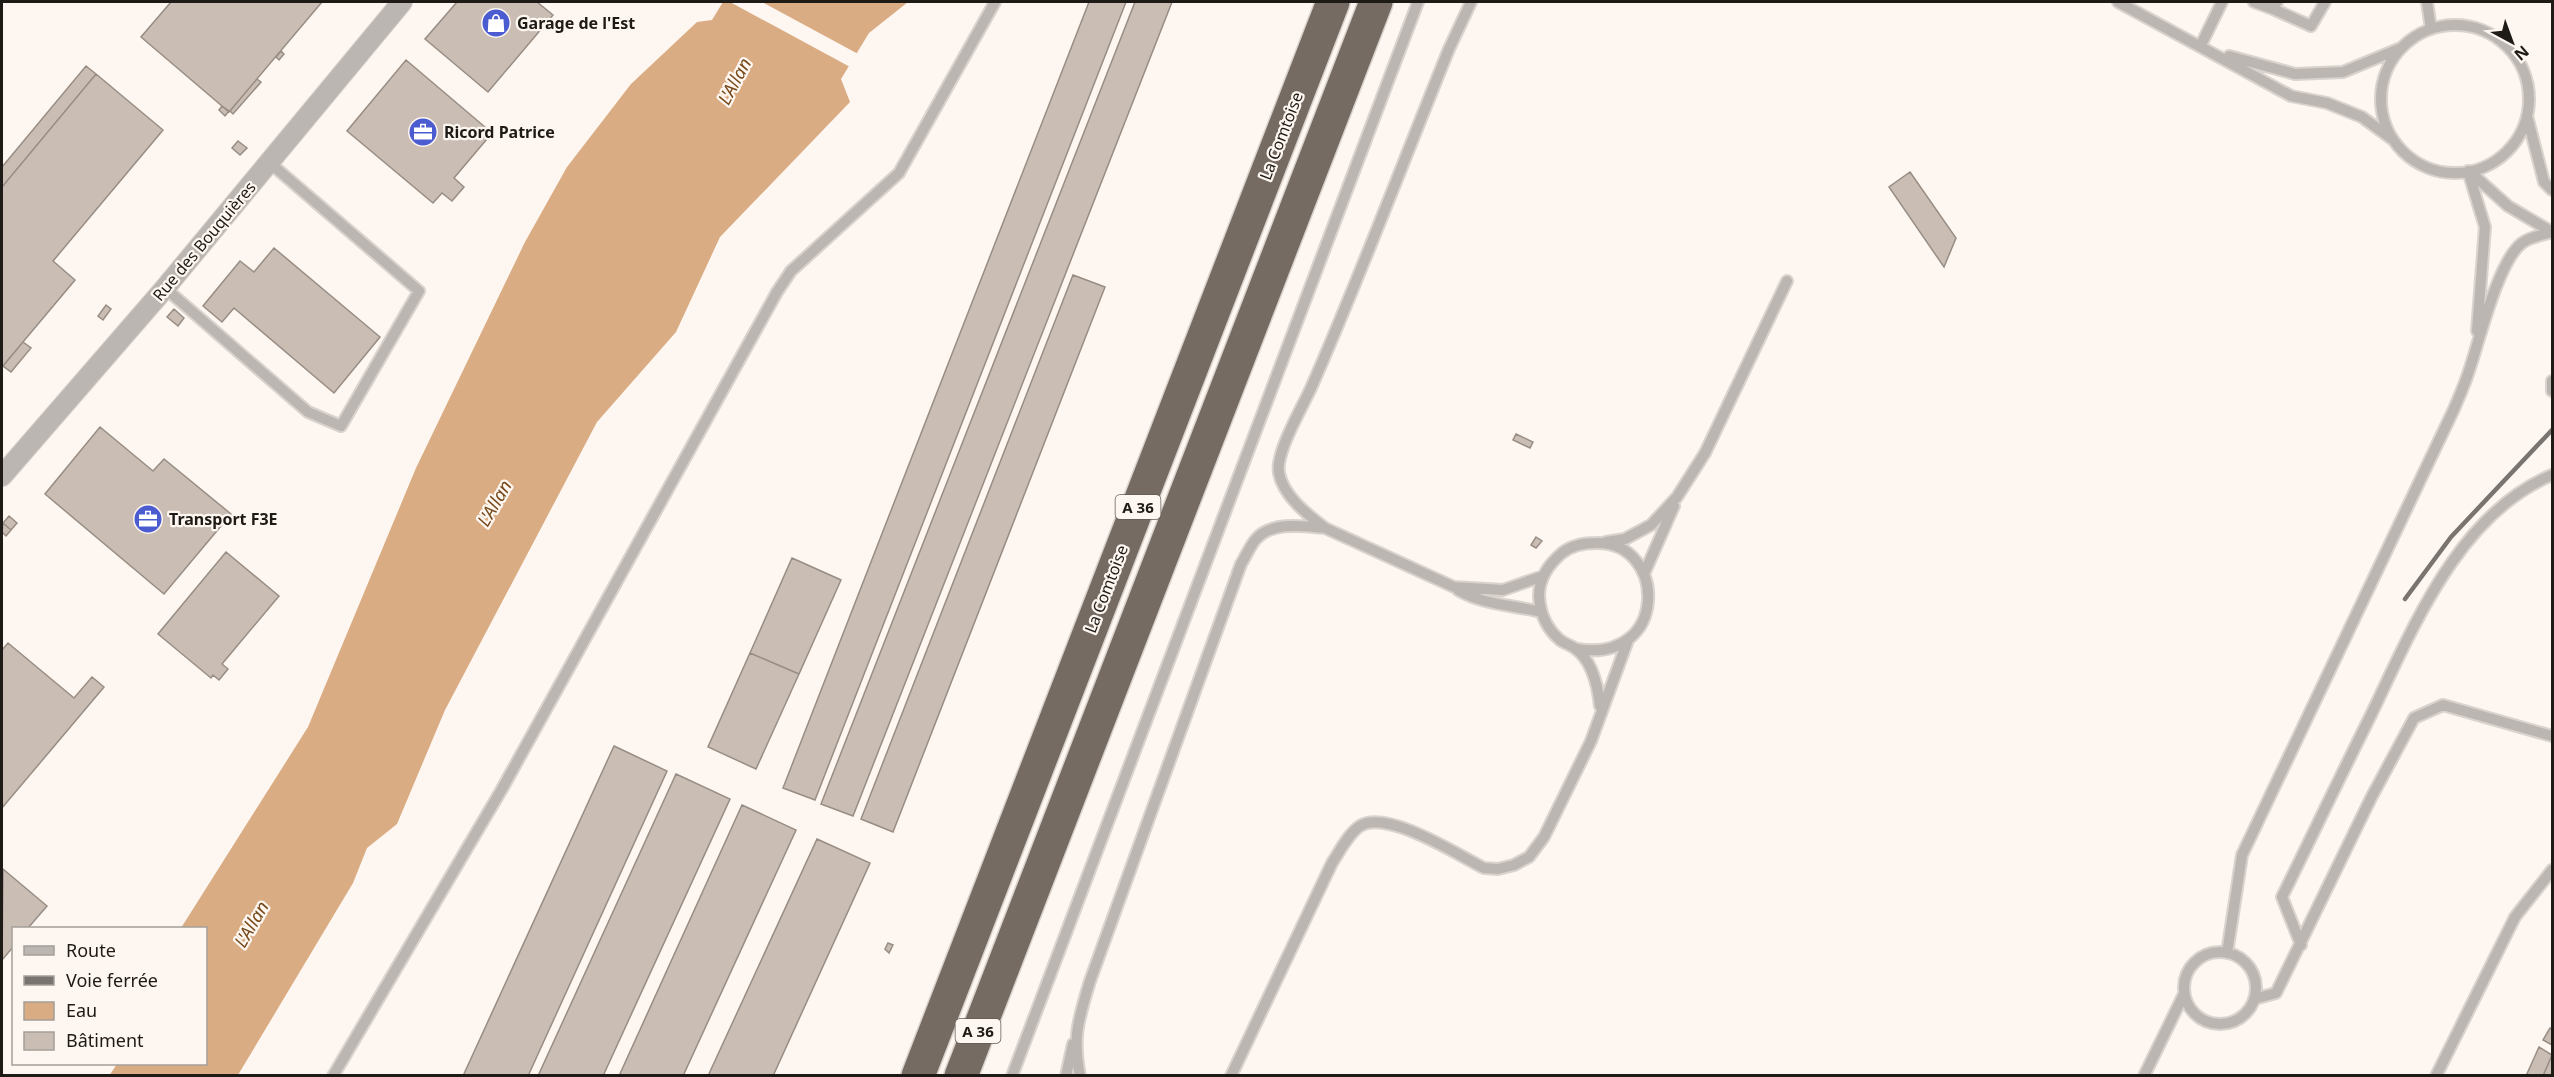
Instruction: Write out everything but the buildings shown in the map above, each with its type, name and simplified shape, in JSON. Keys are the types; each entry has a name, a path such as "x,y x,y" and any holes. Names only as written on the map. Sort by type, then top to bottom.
{"highway":[{"name":"La Comtoise","path":"920,1068 1333,2"},
{"name":"A 36","path":"963,1076 1376,2"}],"street":[{"name":"Rue des Bouquières","path":"2,476 165,288 402,2"}],"lane":[{"path":"333,1076 502,789 777,292 790,271 900,173 995,2"},
{"path":"1012,1076 1418,2"},
{"path":"1471,2 1449,49 1316,376 1280,457 1279,472 1284,485 1306,514 1325,528 1454,587 1468,596 1541,612"},
{"path":"2118,2 2214,52 2291,96 2327,103 2362,117 2417,162 2457,175 2480,169 2502,156 2518,138 2527,116"},
{"path":"2201,45 2222,2"},
{"path":"2254,2 2275,5 2311,26 2325,2"},
{"path":"2427,2 2431,29"},
{"path":"2214,52 2295,74 2343,72 2402,47 2431,29 2444,26 2481,28 2515,56 2523,69 2528,92 2527,116 2544,182 2553,190"},
{"path":"2392,140 2382,117 2380,92 2387,68 2402,47"},
{"path":"165,288 308,412 341,426 419,291 270,162"},
{"path":"2468,171 2508,206 2552,232"},
{"path":"2227,952 2242,855 2454,409 2470,370 2476,344 2485,227 2468,171"},
{"path":"2476,344 2512,254 2522,243 2552,232"},
{"path":"1644,574 1677,497 1705,453 1787,281"},
{"path":"2553,381 2553,391"},
{"path":"2301,945 2282,897 2434,586 2487,520 2534,483 2553,475"},
{"path":"1602,542 1620,548 1634,559 1644,574 1649,592 1647,610 1640,627 1628,640 1612,649 1594,652 1576,649 1561,641 1548,628 1541,612 1539,594 1543,576 1553,561 1567,549 1584,543 1625,539 1651,525 1677,497"},
{"path":"1066,1076 1090,981 1241,564 1257,538 1279,527 1303,525 1325,528"},
{"path":"1454,587 1503,590 1543,576"},
{"path":"1231,1076 1332,863 1349,836 1361,825 1371,822 1390,823 1484,868 1498,869 1514,865 1529,857 1544,837 1591,741 1628,640"},
{"path":"1576,649 1587,662 1596,681 1600,715"},
{"path":"2254,999 2276,993 2371,798 2414,718 2443,705 2553,736"},
{"path":"2436,1076 2515,917 2553,870"},
{"path":"2227,952 2248,965 2254,975 2256,987 2254,999 2240,1018 2229,1023 2217,1024 2205,1021 2195,1014 2184,994 2184,982 2195,962 2204,955 2227,952"},
{"path":"2144,1076 2184,994"},
{"path":"1075,1039 1080,1076"}],"water":[{"name":"L'Allan","path":"723,2 908,2 869,33 841,79 850,102 720,237 676,332 597,422 445,710 397,824 367,848 353,883 238,1075 109,1076 116,1065 207,1065 207,927 182,927 308,727 416,468 525,242 567,167 631,84 697,22 712,20"}],"pier":[{"path":"730,2 762,2 860,55 852,68"}],"railway":[{"path":"2405,599 2451,537 2552,430"}],"place":[{"name":"Garage de l'Est","path":"496,23"},
{"name":"Ricord Patrice","path":"423,132"},
{"name":"Transport F3E","path":"148,519"}]}
